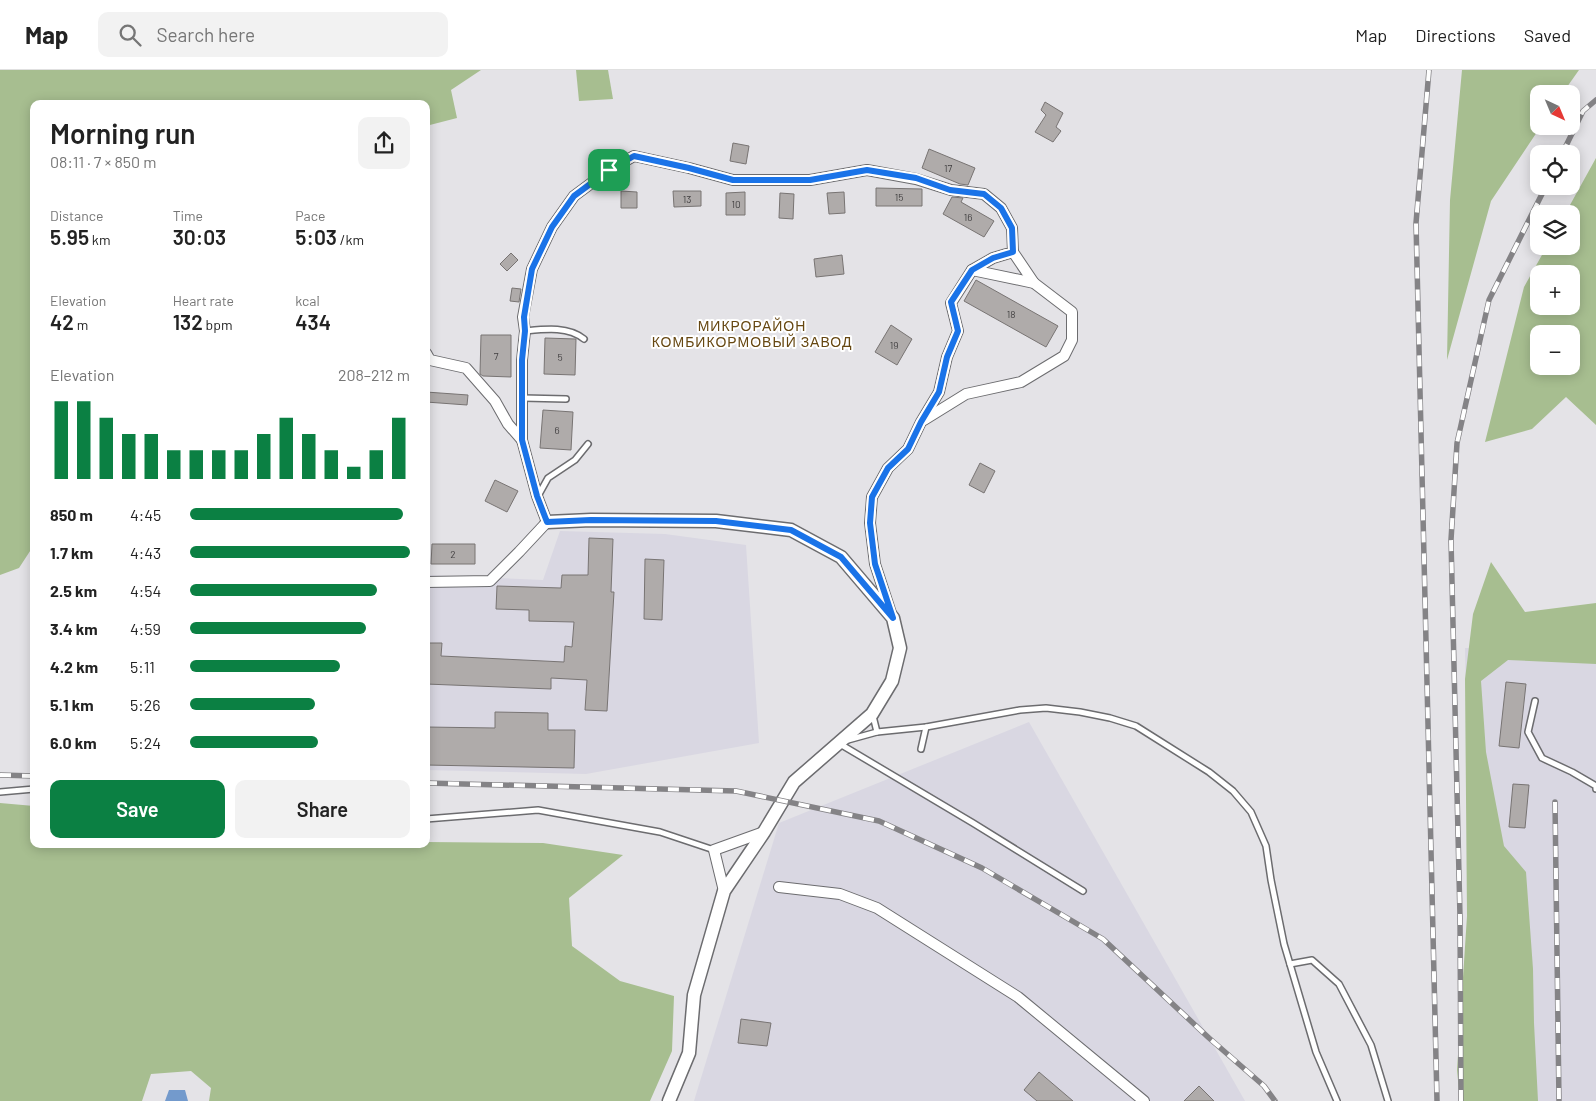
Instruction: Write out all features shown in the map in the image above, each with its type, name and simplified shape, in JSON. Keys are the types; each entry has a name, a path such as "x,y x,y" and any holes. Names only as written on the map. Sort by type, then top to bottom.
{"street":[{"path":"547,522 537,496 522,440 524,317 532,269 552,227 574,196 609,170 634,156 733,180 810,180 867,170 916,178 950,190 984,194 1001,208 1012,228 1013,252 1034,283 1072,312 1072,340 1064,356 1021,382 966,394 921,422"},
{"path":"669,1101 688,1053 694,995 724,891 764,832 794,782 872,714 892,681 900,648 893,618 875,564 870,523 872,497 888,468 908,449 939,392 947,357 958,331 951,302 972,270 993,258 1013,252"},
{"path":"972,270 1034,283"},
{"path":"430,360 466,368 495,401 508,424 522,440"},
{"path":"430,582 490,581 547,522 591,520 716,521 791,530 841,557 893,618"},
{"path":"724,891 714,850 764,832"},
{"path":"778,887 840,894 878,908 1018,996 1144,1101"}],"lane":[{"path":"525,331 549,328 576,332 584,339"},
{"path":"522,398 566,399"},
{"path":"537,496 548,478 575,460 588,444"},
{"path":"1535,701 1528,732 1542,758 1572,772 1596,786 1596,789"},
{"path":"838,742 878,732 926,727 1020,710 1046,708 1080,712 1136,726 1215,777 1233,791 1251,812 1266,846 1284,944 1316,1052 1337,1101"},
{"path":"872,714 878,732"},
{"path":"921,749 926,727"},
{"path":"838,742 1084,891"},
{"path":"0,792 30,789"},
{"path":"430,819 538,810 660,832 714,850"},
{"path":"1290,964 1312,960 1339,984 1372,1045 1388,1101"}],"shaded area":[{"path":"560,531 665,534 746,545 759,743 586,774 430,770 430,575 543,580"},
{"path":"1465,648 1596,650 1596,1101 1534,1101 1469,881"},
{"path":"1029,722 1245,1101 694,1101 779,823"}],"green space":[{"path":"0,70 481,70 451,90 457,118 430,125 430,100 30,100 30,551 19,568 0,575"},
{"path":"576,70 608,70 613,99 579,101"},
{"path":"1462,70 1579,70 1568,85 1530,85 1530,135 1535,135 1491,201 1447,360 1450,200"},
{"path":"1596,158 1596,425 1566,397 1532,429 1485,442 1524,287 1530,276 1530,315 1580,315 1580,265 1536,265 1542,255 1580,255 1580,205 1570,205 1576,195 1580,195 1580,187"},
{"path":"1491,562 1525,612 1596,603 1596,664 1508,660 1481,681 1486,752 1504,846 1526,872 1533,969 1538,1101 1460,1101 1457,1070 1467,916 1465,679 1473,614"},
{"path":"0,803 30,806 30,848 430,848 430,842 543,843 623,855 569,898 572,946 620,981 674,996 672,1051 650,1101 209,1101 211,1088 191,1071 151,1074 142,1101 0,1101"}],"water":[{"path":"169,1090 185,1090 188,1101 165,1101"}],"building":[{"path":"1045,102 1063,113 1056,127 1061,131 1053,142 1035,132 1046,115 1041,110"},
{"path":"733,143 749,146 746,164 730,161"},
{"path":"929,149 975,168 968,185 960,184 922,168"},
{"path":"876,188 922,189 922,206 876,206"},
{"path":"621,191 637,192 637,208 621,208"},
{"path":"673,191 701,191 701,206 674,207"},
{"path":"745,192 745,215 726,215 726,193"},
{"path":"844,192 845,213 829,214 827,193"},
{"path":"780,193 794,194 793,219 779,218"},
{"path":"952,197 963,198 961,202 994,221 984,237 943,214"},
{"path":"511,253 518,260 507,271 500,264"},
{"path":"842,255 844,274 816,277 814,259"},
{"path":"976,280 1058,326 1046,347 964,301"},
{"path":"512,288 521,289 519,302 510,301"},
{"path":"891,325 912,339 897,365 875,352"},
{"path":"481,335 511,335 511,377 483,376 480,374"},
{"path":"545,338 576,339 575,375 544,374"},
{"path":"430,392 468,395 467,405 430,402"},
{"path":"543,410 573,412 571,450 540,448"},
{"path":"980,463 995,471 984,493 969,485"},
{"path":"495,480 518,491 507,512 485,501"},
{"path":"589,538 613,539 611,592 614,592 607,711 585,710 587,680 551,678 551,689 430,684 430,643 442,643 441,656 564,662 565,646 572,647 574,622 529,621 529,610 496,609 497,586 561,588 562,575 588,575"},
{"path":"432,544 475,544 475,564 431,564"},
{"path":"645,559 664,560 662,620 644,619"},
{"path":"1506,682 1526,684 1519,748 1499,746"},
{"path":"495,712 548,713 548,730 575,730 574,768 430,765 430,727 495,728"},
{"path":"1513,784 1529,785 1525,828 1509,827"},
{"path":"741,1019 771,1023 767,1046 738,1043"},
{"path":"1039,1072 1073,1101 1037,1101 1024,1090"},
{"path":"1199,1086 1214,1101 1184,1101"}],"railway":[{"path":"1429,70 1416,223 1437,1101"},
{"path":"1566,145 1583,111 1596,100"},
{"path":"1461,1101 1460,917 1451,540 1457,443 1489,300 1542,195"},
{"path":"0,775 30,776"},
{"path":"430,783 736,791 879,821 982,868 1103,939 1209,1038 1264,1086 1275,1101"},
{"path":"1555,802 1559,1101"}],"district":[{"name":"МИКРОРАЙОН КОМБИКОРМОВЫЙ ЗАВОД","path":"752,334"}],"route":[{"path":"634,156 733,180 810,180 867,170 916,178 950,190 984,194 1001,208 1012,228 1013,252 993,258 972,270 951,302 958,331 947,357 939,392 908,449 888,468 872,497 870,523 875,564 893,618 841,557 791,530 716,521 591,520 547,522 537,496 522,440 524,317 532,269 552,227 574,196 609,170 634,156"}]}
